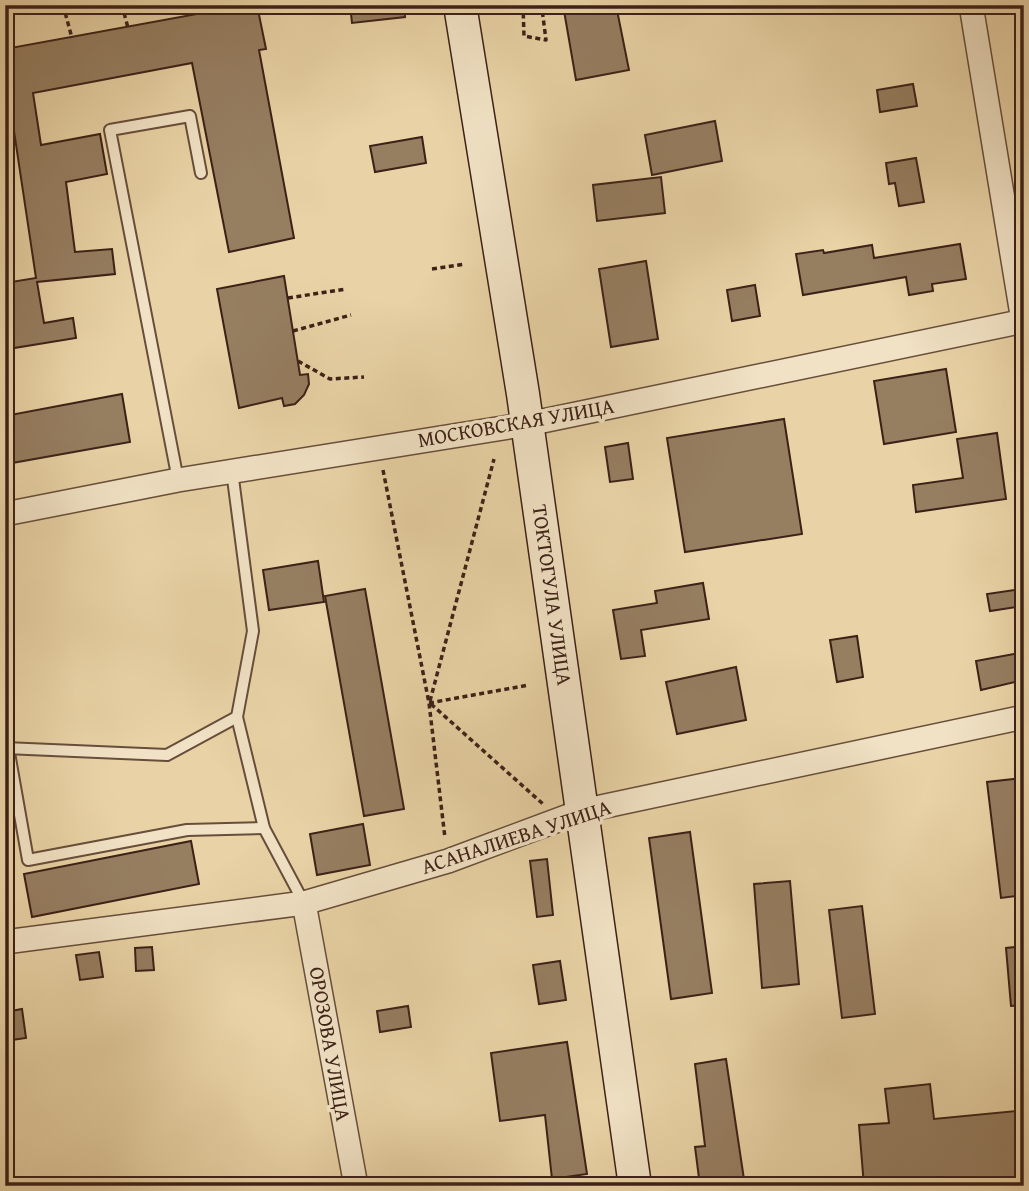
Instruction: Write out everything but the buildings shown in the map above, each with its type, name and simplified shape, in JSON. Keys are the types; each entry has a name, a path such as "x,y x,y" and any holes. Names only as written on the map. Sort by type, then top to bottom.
{"main road":[{"name":"ТОКТОГУЛА УЛИЦА","path":"460,5 528,424 635,1186"}],"street":[{"path":"971,5 1024,327"},
{"name":"МОСКОВСКАЯ УЛИЦА","path":"5,514 178,480 528,424 1023,321"},
{"name":"АСАНАЛИЕВА УЛИЦА","path":"5,942 304,903 448,861 582,811 1024,717"},
{"name":"ОРОЗОВА УЛИЦА","path":"304,903 356,1186"}],"lane":[{"path":"178,480 110,130 190,116 201,173"},
{"path":"232,471 253,631 237,717 264,828 304,903"},
{"path":"237,717 167,755 7,748 28,860 187,830 264,828"}],"path":[{"path":"63,5 72,38"},
{"path":"122,5 128,28"},
{"path":"523,5 524,36 546,40 541,7 563,8"},
{"path":"432,269 465,264"},
{"path":"288,298 346,289"},
{"path":"293,331 351,315"},
{"path":"298,361 330,379 364,377"},
{"path":"378,447 429,703 448,861"},
{"path":"429,703 494,459"},
{"path":"429,703 529,685"},
{"path":"429,703 544,805"}]}
